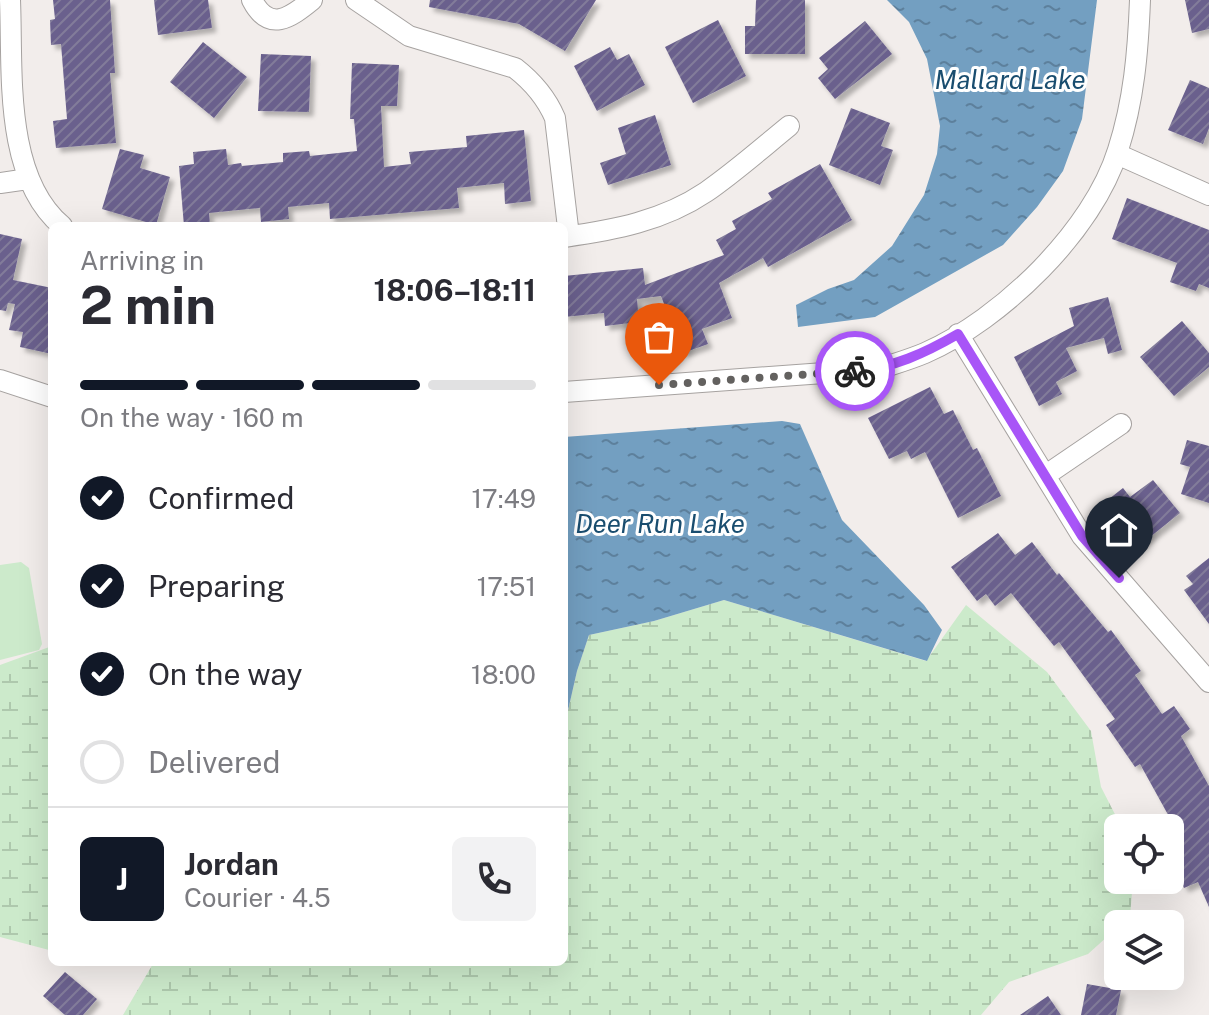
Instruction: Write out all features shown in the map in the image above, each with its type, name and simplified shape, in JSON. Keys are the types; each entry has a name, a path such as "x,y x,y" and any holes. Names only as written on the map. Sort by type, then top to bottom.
{"street":[{"path":"10,0 8,123 39,201 58,222"},
{"path":"252,0 258,12 272,20 290,18 312,0"},
{"path":"356,0 409,36 515,68 529,79 547,100 555,118 565,222"},
{"path":"568,392 879,369 926,353 958,334 1037,274 1092,207 1117,154 1136,75 1140,0"},
{"path":"568,236 623,228 664,214 704,193 789,126"},
{"path":"1117,154 1209,195"},
{"path":"0,183 28,179"},
{"path":"958,334 1082,536 1209,682"},
{"path":"0,380 48,396"},
{"path":"1046,475 1121,424"}],"green space":[{"path":"21,562 29,568 42,644 39,650 0,660 0,565"},
{"path":"724,600 926,661 966,605 1047,672 1091,731 1101,787 1115,814 1104,814 1104,894 1132,894 1131,910 1104,910 1104,940 1088,954 1009,982 981,1015 123,1015 152,966 568,966 568,710 589,635 654,621"},
{"path":"48,647 48,950 0,937 0,665"}],"water":[{"name":"Mallard Lake","path":"887,0 1097,0 1082,119 1063,171 1037,207 1003,245 875,317 798,327 796,305 854,280 892,246 924,195 937,154 940,126 927,59 909,22"},
{"name":"Deer Run Lake","path":"782,421 800,424 842,520 924,605 942,630 927,661 724,600 654,621 589,635 568,710 568,437"}],"building":[{"path":"53,0 110,0 115,73 110,73 116,143 56,148 53,121 67,119 61,44 51,45 50,20 55,19"},
{"path":"154,0 208,0 212,28 158,35"},
{"path":"430,0 596,0 565,51 519,24 429,7"},
{"path":"756,0 805,0 805,54 745,54 745,26 755,26"},
{"path":"1185,0 1209,0 1209,29 1192,33"},
{"path":"718,20 746,76 693,103 665,47"},
{"path":"865,21 892,54 835,99 818,78 828,69 819,58"},
{"path":"203,42 247,77 214,118 170,82"},
{"path":"610,47 617,60 629,54 645,85 597,111 574,66"},
{"path":"261,54 311,56 309,112 258,111"},
{"path":"352,63 399,65 397,106 381,106 384,167 411,164 409,152 467,147 466,136 524,130 531,201 505,204 504,183 457,188 459,208 330,219 329,203 288,207 289,219 261,222 260,208 209,213 210,222 184,222 179,166 194,164 193,152 226,149 228,165 241,163 242,166 283,162 283,153 309,151 310,156 357,151 354,119 350,119"},
{"path":"1190,80 1209,88 1209,128 1203,144 1168,130"},
{"path":"851,108 890,123 881,146 893,150 880,185 829,165"},
{"path":"655,115 671,165 608,185 600,163 626,154 618,128"},
{"path":"120,149 144,155 140,168 170,177 157,222 146,222 102,209"},
{"path":"820,164 852,220 768,267 763,258 719,283 732,318 702,329 708,344 683,353 661,296 637,299 639,322 605,326 604,313 568,317 568,276 643,268 645,285 724,255 716,240 736,229 732,221 772,199 768,193"},
{"path":"1127,198 1209,230 1209,288 1199,284 1196,291 1170,282 1177,263 1112,239"},
{"path":"0,234 22,239 13,280 48,287 48,353 20,347 23,332 9,330 15,304 8,303 6,311 0,310"},
{"path":"1108,297 1122,350 1108,354 1104,338 1066,348 1077,371 1056,382 1062,394 1039,406 1014,357 1074,326 1069,308"},
{"path":"1182,321 1209,353 1209,367 1174,396 1140,357"},
{"path":"930,387 944,414 953,410 973,450 977,448 1001,496 958,518 925,452 911,459 907,451 889,459 868,418"},
{"path":"1187,440 1209,446 1209,503 1181,494 1190,467 1180,464"},
{"path":"1153,480 1180,513 1140,545 1105,502 1123,488 1130,497"},
{"path":"998,533 1015,555 1032,542 1108,632 1111,630 1141,671 1135,675 1162,714 1174,706 1190,729 1181,736 1209,786 1209,907 1198,882 1184,888 1184,814 1168,814 1140,764 1135,767 1106,725 1115,719 1059,642 1054,646 1011,593 995,606 986,594 977,601 951,567"},
{"path":"1209,558 1209,624 1184,590 1193,584 1186,576"},
{"path":"65,972 97,999 83,1015 65,1015 43,996"},
{"path":"1087,984 1104,987 1104,990 1121,990 1116,1015 1081,1015"},
{"path":"1048,996 1061,1015 1020,1015"}],"way so far":[{"path":"659,385 855,371"}],"route":[{"path":"855,371 879,369 926,353 958,334 1082,536 1119,578"}]}
